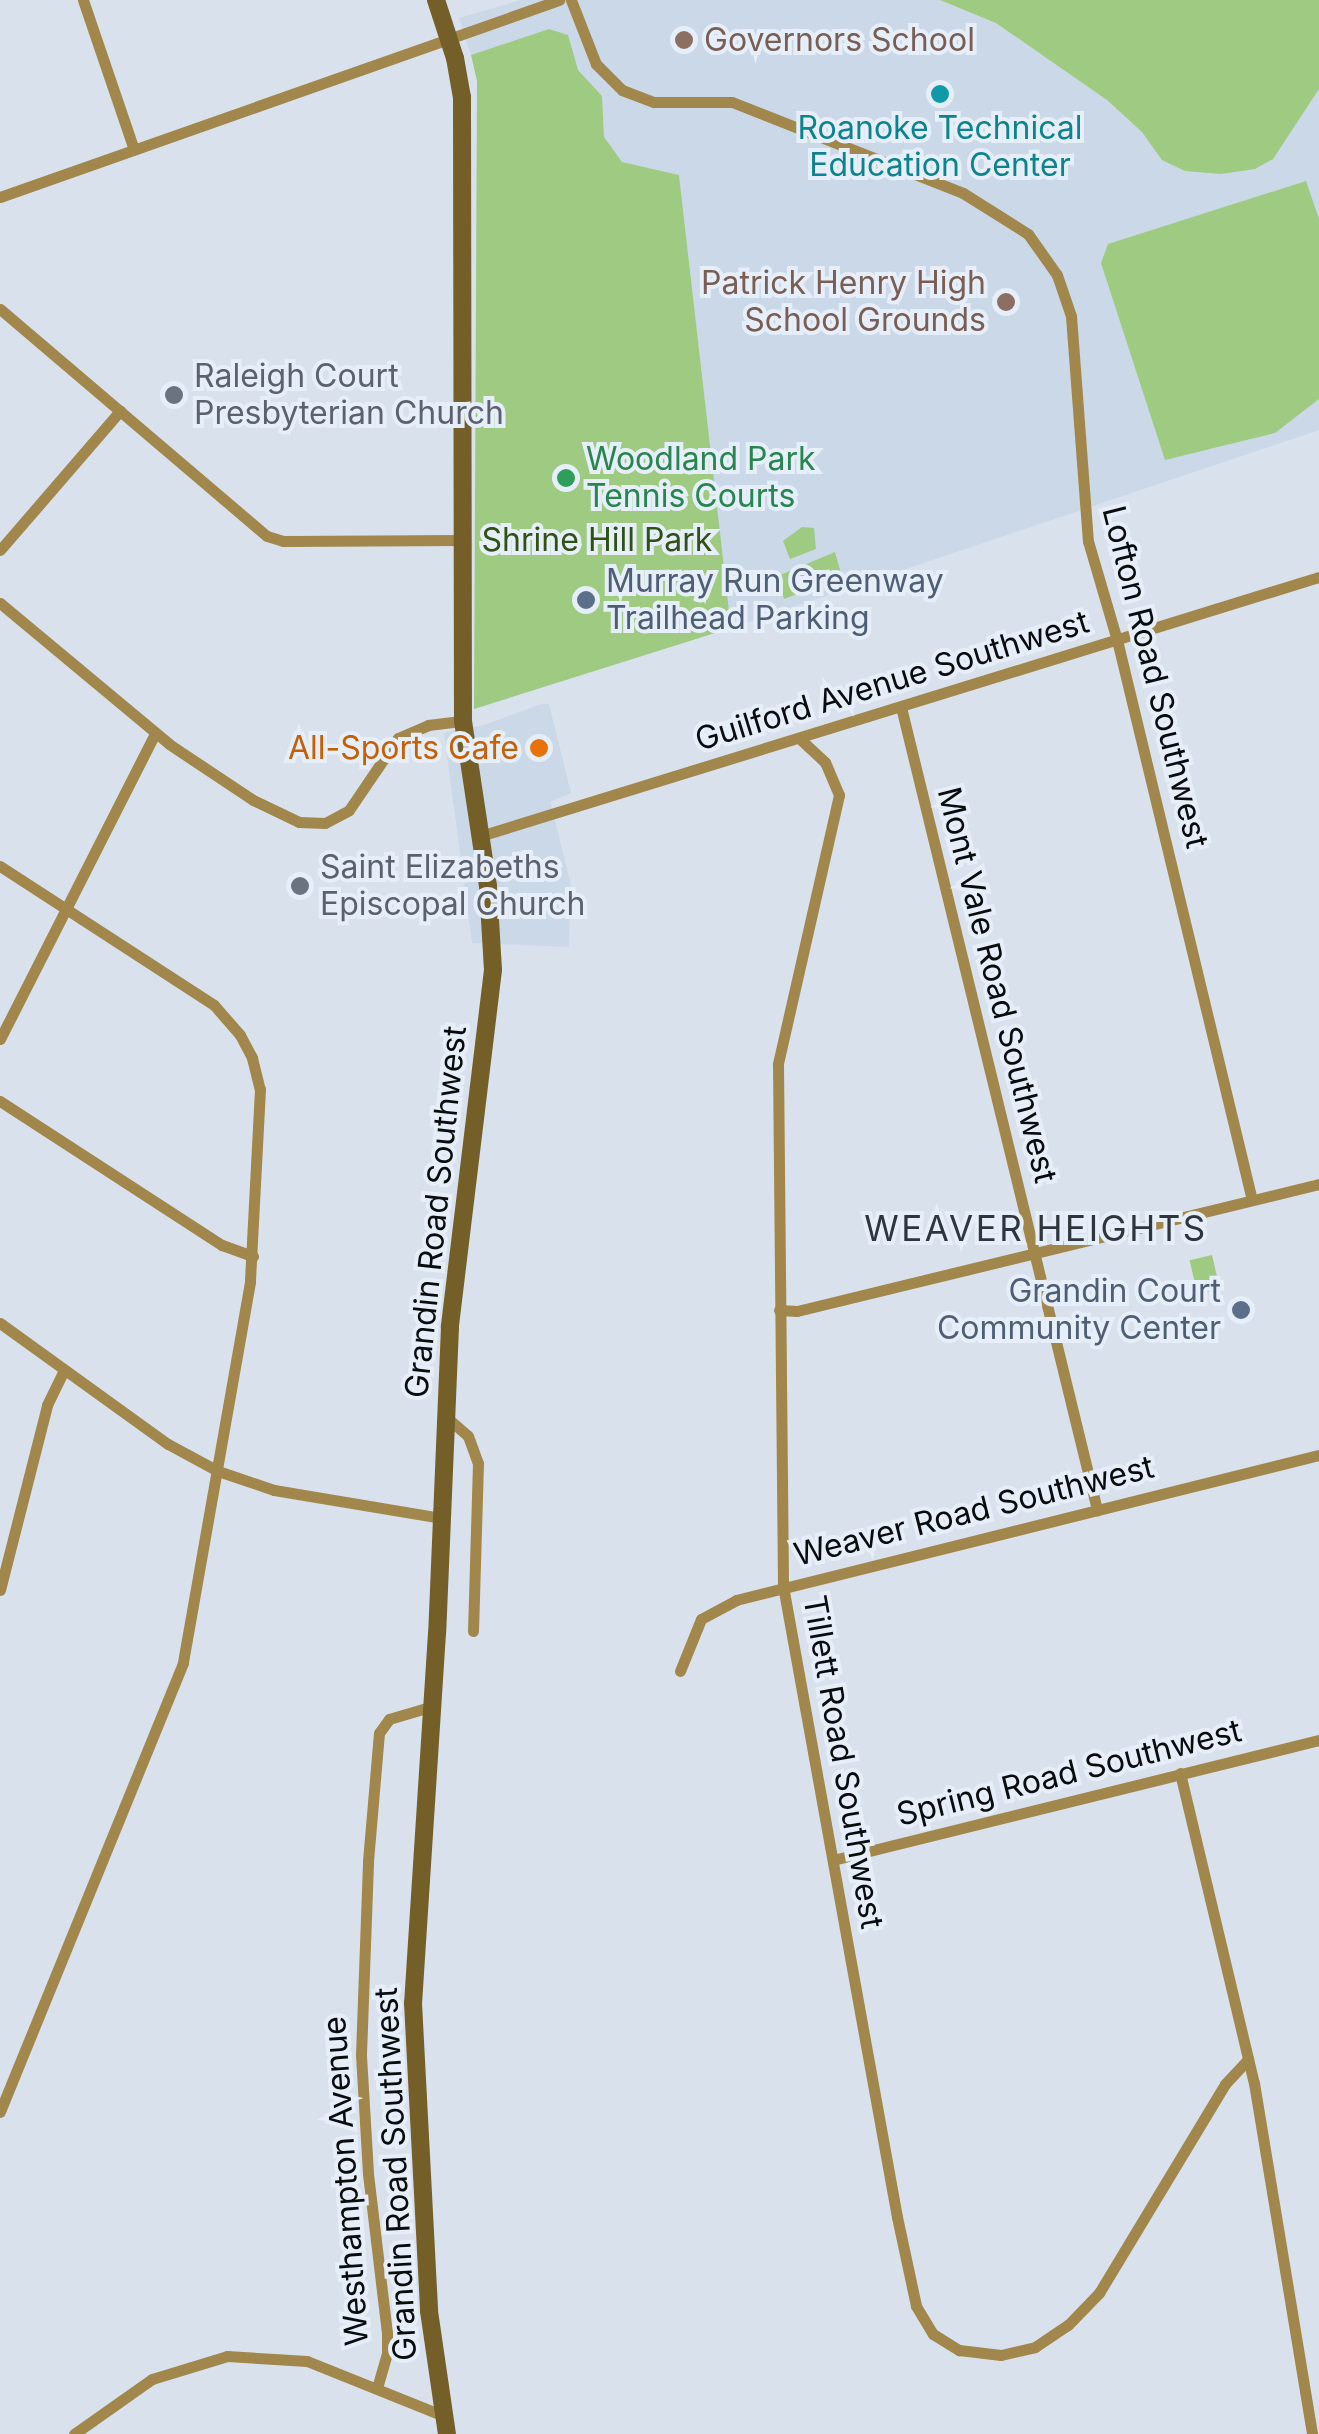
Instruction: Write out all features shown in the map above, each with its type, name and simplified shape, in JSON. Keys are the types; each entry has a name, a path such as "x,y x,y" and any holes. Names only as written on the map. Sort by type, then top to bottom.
{"street":[{"path":"83,0 134,150"},
{"name":"Grandin Road Southwest","path":"436,0 450,39 462,98 464,721 493,970 454,1283 433,1706 413,2003 425,2255 445,2425"},
{"path":"0,197 558,0"},
{"name":"Lofton Road Southwest","path":"571,0 596,64 607,78 635,97 667,103 732,102 963,192 1015,224 1035,242 1057,275 1072,316 1085,527 1117,640 1252,1200"},
{"path":"0,309 275,540 464,540"},
{"path":"0,550 120,411"},
{"name":"Guilford Avenue Southwest","path":"480,836 1319,577"},
{"path":"0,603 155,733 253,800 299,822 312,824 349,810 398,738 428,724 464,721"},
{"name":"Mont Vale Road Southwest","path":"900,706 1097,1510"},
{"path":"0,1038 155,733"},
{"name":"Tillett Road Southwest","path":"799,738 825,762 839,795 778,1064 783,1586 916,2306 933,2334 959,2350 1001,2356 1035,2347 1086,2309 1225,2084 1248,2059"},
{"path":"0,866 226,1015 258,1075 253,1256 218,1471 174,1694 0,2112"},
{"path":"0,1101 222,1245 253,1256"},
{"path":"779,1310 797,1311 1319,1184"},
{"path":"0,1322 168,1444 218,1471 274,1490 441,1518"},
{"path":"0,1590 46,1405 64,1370"},
{"path":"445,1416 468,1436 478,1463 474,1630"},
{"name":"Weaver Road Southwest","path":"680,1671 692,1634 711,1610 783,1586 1319,1455"},
{"name":"Westhampton Avenue","path":"376,2388 387,2352 387,2333 362,2091 360,1994 378,1734 389,1720 433,1706"},
{"name":"Spring Road Southwest","path":"832,1860 1319,1740"},
{"path":"1180,1773 1248,2059 1312,2434"},
{"path":"74,2434 152,2379 227,2356 307,2361 376,2388 445,2425"}],"shaded area":[{"name":"Patrick Henry High School Grounds","path":"521,0 1319,0 1319,430 731,628 679,175 622,163 604,137 602,96 578,70 516,41 471,55 459,18"},
{"path":"549,704 571,793 550,802 570,880 569,947 472,943 444,733 484,725"}],"green space":[{"path":"940,0 1319,0 1319,89 1273,159 1255,169 1221,174 1185,171 1162,160 1142,132 1107,100 996,23"},
{"name":"Shrine Hill Park","path":"549,29 568,35 578,70 602,96 604,137 622,162 679,175 731,628 474,709 477,81 471,55"},
{"path":"1306,181 1319,219 1319,399 1275,433 1165,460 1101,263 1108,244"},
{"path":"802,527 814,528 816,549 790,559 783,541"},
{"path":"835,552 842,577 784,599 778,576"},
{"path":"1212,1255 1220,1289 1197,1294 1190,1260"}],"place":[{"name":"Governors School","path":"684,40"},
{"name":"Roanoke Technical Education Center","path":"940,94"},
{"name":"Patrick Henry High School Grounds","path":"1006,302"},
{"name":"Raleigh Court Presbyterian Church","path":"174,395"},
{"name":"Woodland Park Tennis Courts","path":"566,478"},
{"name":"Murray Run Greenway Trailhead Parking","path":"586,600"},
{"name":"All-Sports Cafe","path":"539,748"},
{"name":"Saint Elizabeths Episcopal Church","path":"300,886"},
{"name":"Grandin Court Community Center","path":"1241,1310"}],"district":[{"name":"WEAVER HEIGHTS","path":"1036,1228"}]}
